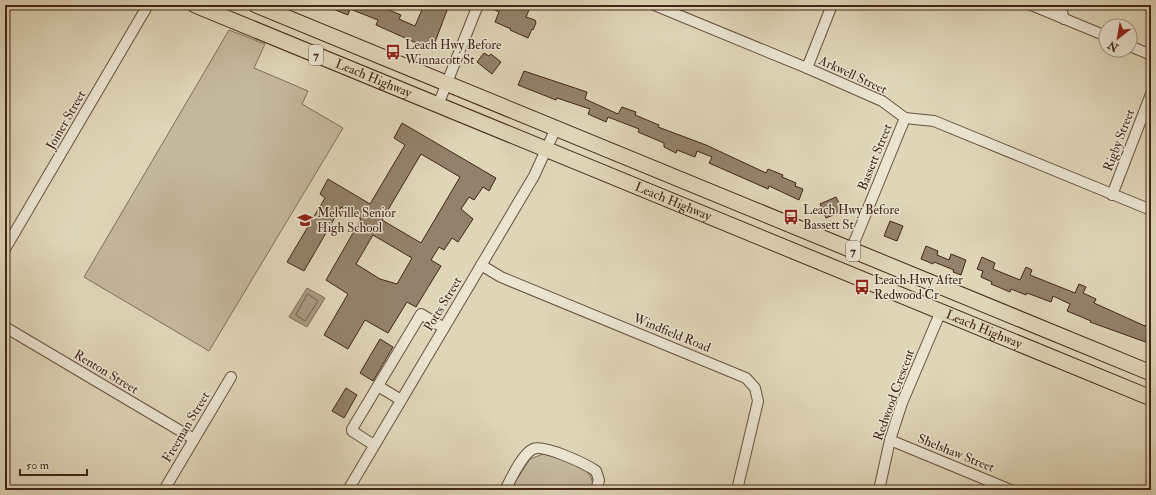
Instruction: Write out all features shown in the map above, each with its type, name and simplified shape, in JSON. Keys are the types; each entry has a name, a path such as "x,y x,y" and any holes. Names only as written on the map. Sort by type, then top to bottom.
{"highway":[{"name":"Leach Highway","path":"194,5 1151,398"},
{"name":"Leach Highway","path":"256,5 1151,373"}],"street":[{"name":"Joiner Street","path":"5,249 148,5"},
{"path":"438,105 478,5"},
{"name":"Arkwell Street","path":"654,5 807,68 882,101 905,118 934,122 1151,210"},
{"path":"807,68 832,5"},
{"path":"1031,5 1098,33"},
{"path":"1060,5 1064,19"},
{"path":"1138,49 1151,55"},
{"name":"Rigby Street","path":"1112,195 1151,94"},
{"name":"Bassett Street","path":"851,250 905,118"},
{"name":"Potts Street","path":"348,490 534,176 556,128"},
{"name":"Windfield Road","path":"481,265 501,277 746,378 755,388 758,401 737,490"},
{"name":"Redwood Crescent","path":"878,490 890,440 902,403 941,311"},
{"path":"374,445 352,431 352,429 421,314 444,328"},
{"name":"Renton Street","path":"5,327 194,439"},
{"name":"Freeman Street","path":"164,490 231,377"},
{"path":"378,386 401,400"},
{"name":"Shelshaw Street","path":"890,440 1011,490"},
{"path":"505,490 525,455 534,449 545,449 588,465 596,471 598,480 596,490"}],"shaded area":[{"path":"229,30 265,44 254,68 308,91 302,104 343,128 209,351 84,277"},
{"path":"543,454 568,461 584,469 592,482 592,490 518,490 512,487 530,459"}],"water":[{"path":"307,288 325,298 307,327 289,317"}],"building":[{"path":"323,5 377,5 401,15 399,19 415,26 424,5 449,5 432,50 376,25 378,20 350,9 348,15"},
{"path":"484,5 531,5 526,17 535,20 536,23 528,38 495,22 499,12"},
{"path":"484,53 489,56 491,54 501,62 492,74 477,62"},
{"path":"524,71 587,92 585,99 618,114 622,107 636,112 635,115 659,125 658,127 706,145 766,173 768,169 783,175 782,177 796,183 795,186 803,189 799,200 769,186 768,189 709,163 712,157 697,151 695,157 677,150 676,153 664,147 664,143 638,132 639,129 608,117 606,122 588,114 590,109 557,98 556,100 518,85"},
{"path":"402,123 496,178 489,191 483,187 474,200 469,197 461,209 473,219 458,242 452,238 444,250 439,247 431,260 441,266 416,307 407,302 388,333 365,320 348,349 324,335 348,294 326,280 361,219 341,207 304,271 287,262 325,198 320,194 328,179 370,204 405,145 394,138","holes":["421,154 460,177 421,243 382,220","373,235 412,258 397,284 380,279 356,264"]},
{"path":"836,197 843,211 826,218 820,204"},
{"path":"890,221 903,226 897,241 884,236"},
{"path":"926,246 938,251 937,255 949,260 951,254 966,260 961,275 953,272 954,270 934,262 933,264 921,259"},
{"path":"982,257 995,263 993,269 1020,280 1026,267 1032,270 1030,275 1075,293 1079,284 1086,287 1083,293 1096,299 1094,303 1145,326 1151,327 1151,344 1090,322 1091,321 1067,311 1070,304 1053,296 1051,302 1011,289 1010,292 991,284 992,282 981,277 983,271 977,269"},
{"path":"380,339 393,347 373,381 360,373"},
{"path":"346,388 357,395 344,418 332,411"}],"place":[{"name":"Leach Hwy Before Winnacott St","path":"393,52"},
{"name":"Leach Hwy Before Bassett St","path":"791,217"},
{"name":"Melville Senior High School","path":"305,220"},
{"name":"Leach Hwy After Redwood Cr","path":"862,287"}]}
